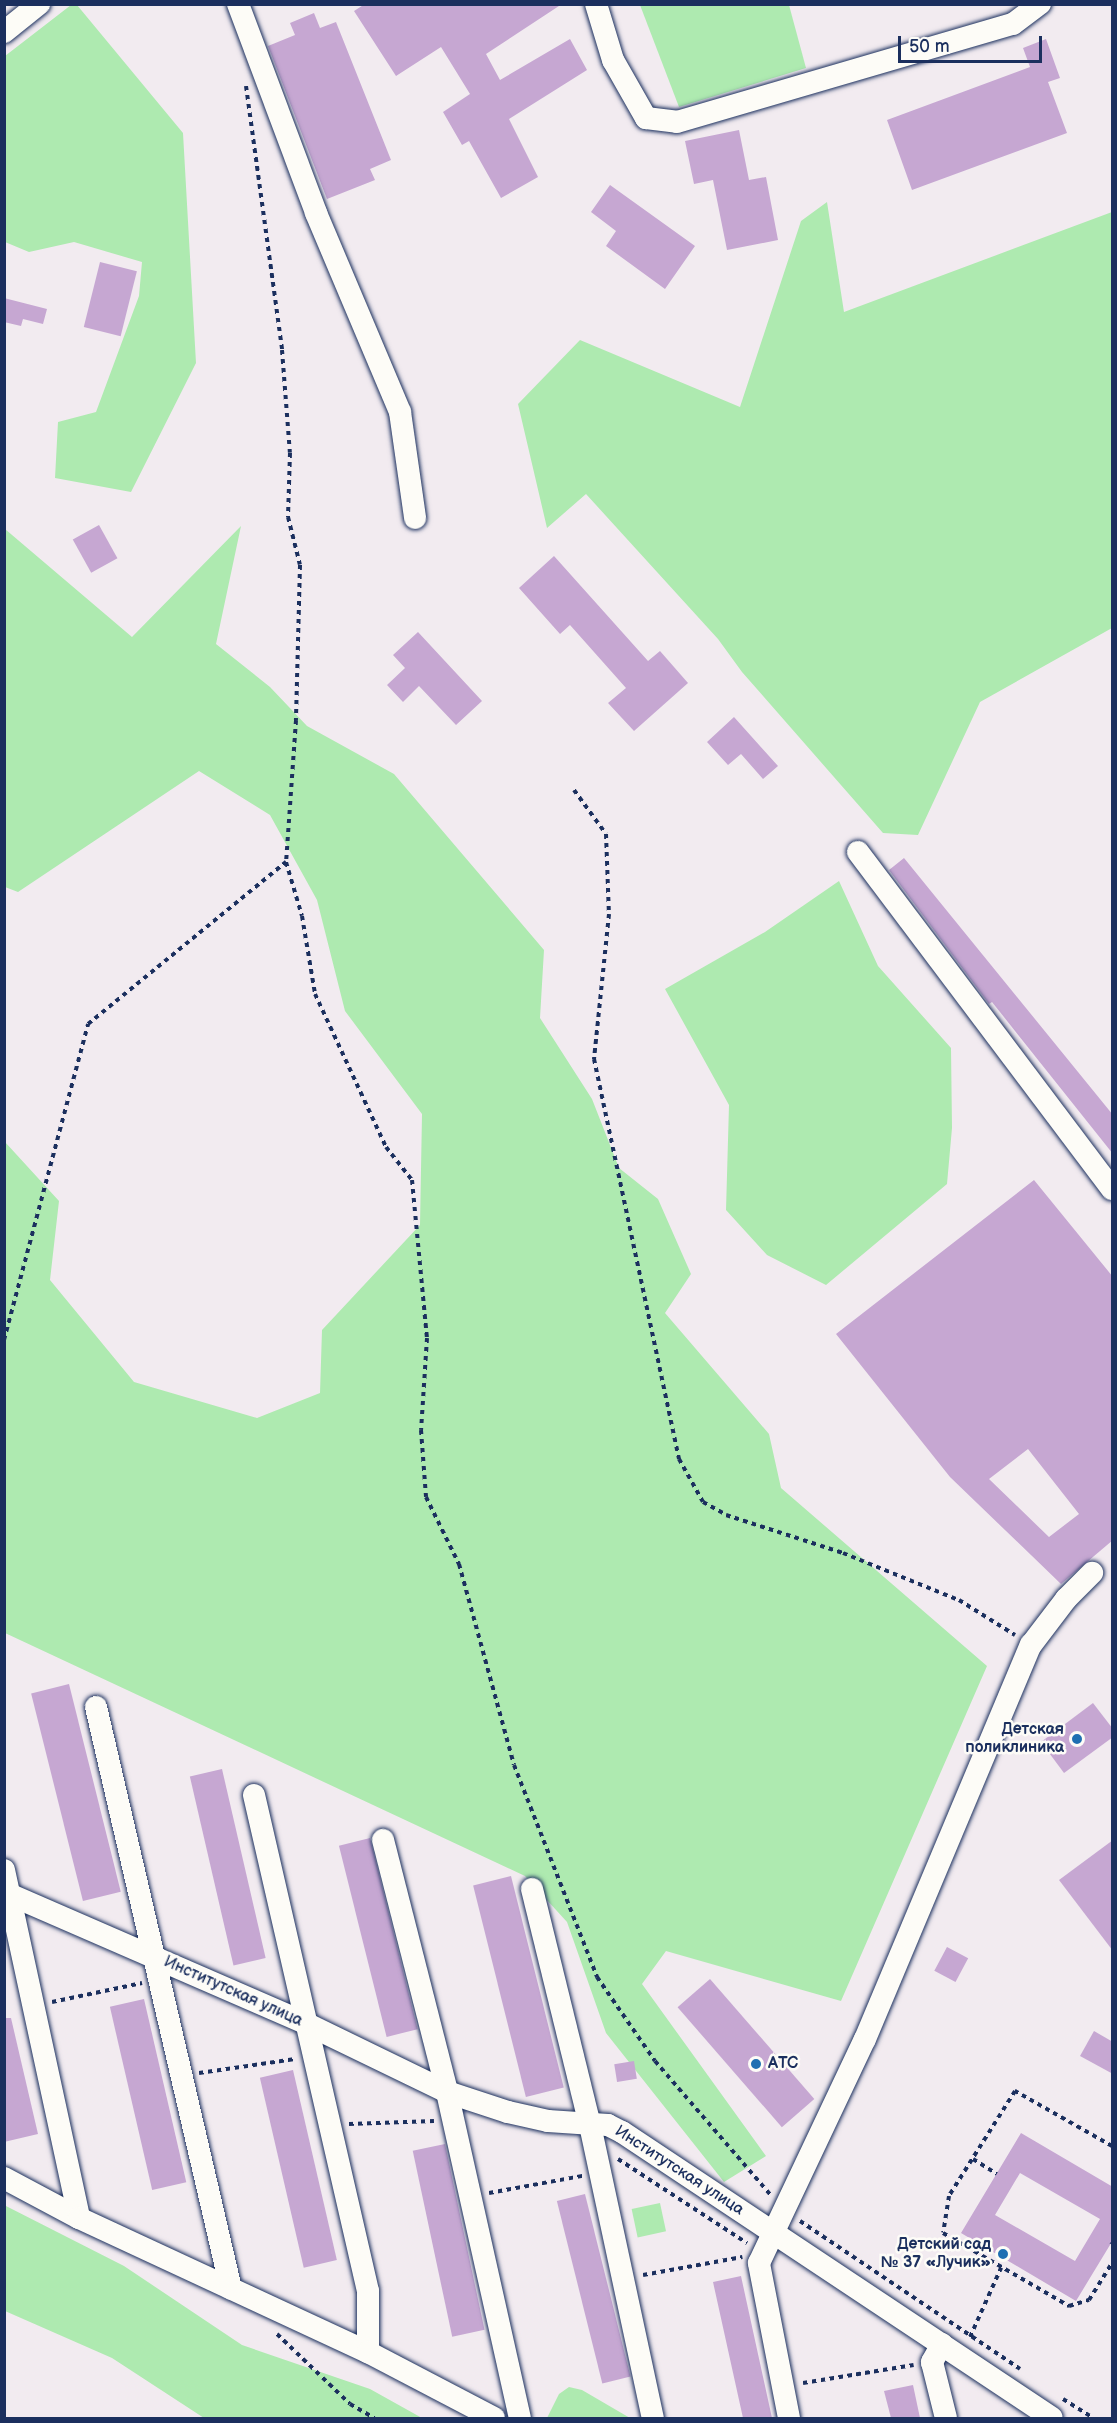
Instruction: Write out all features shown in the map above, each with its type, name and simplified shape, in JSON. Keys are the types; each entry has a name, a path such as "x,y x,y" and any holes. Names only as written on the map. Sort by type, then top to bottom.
{"street":[{"path":"4,32 39,4"},
{"path":"238,4 316,213 400,412 415,518"},
{"path":"596,4 613,60 646,118 677,122 1013,24 1040,4"},
{"path":"858,852 1113,1189"},
{"path":"789,2418 759,2263 865,2039 1032,1645 1066,1599 1092,1573"},
{"path":"96,1707 151,1956 231,2289"},
{"path":"254,1795 368,2290 368,2352"},
{"path":"383,1840 454,2120 520,2418"},
{"path":"4,1870 12,1895 79,2218"},
{"path":"532,1889 592,2134 653,2418"},
{"name":"Институтская улица","path":"12,1895 307,2024 447,2092 508,2112 592,2134 608,2125 622,2132 772,2232 937,2353 966,2346 1052,2418"},
{"path":"4,2178 79,2218 368,2352 494,2418"},
{"path":"937,2353 946,2418"}],"path":[{"path":"247,74 246,96 282,350 291,453 288,517 300,565 296,720 286,862 302,916 315,994 386,1147 412,1180 427,1338 421,1430 426,1497 459,1564 513,1765 597,1977 656,2061 783,2209 966,2346 1027,2374"},
{"path":"574,790 606,834 609,914 594,1059 679,1459 703,1502 726,1515 843,1553 958,1600 1032,1645"},
{"path":"4,1340 88,1024 286,862"},
{"path":"34,2006 157,1980"},
{"path":"180,2076 314,2056"},
{"path":"1113,2146 1015,2091 949,2196 943,2233 1068,2306 1089,2300 1113,2263"},
{"path":"330,2125 454,2120"},
{"path":"592,2134 763,2253"},
{"path":"973,2159 997,2174"},
{"path":"471,2197 600,2173"},
{"path":"623,2279 763,2253"},
{"path":"966,2346 1001,2268"},
{"path":"270,2328 350,2404 375,2418"},
{"path":"783,2386 937,2353"},
{"path":"1055,2393 1093,2418"}],"green space":[{"path":"71,5 77,5 183,133 196,363 131,492 55,478 58,422 96,412 139,296 142,262 74,242 29,252 5,242 5,56"},
{"path":"640,5 789,5 806,68 679,107"},
{"path":"827,202 844,312 1112,212 1112,628 980,702 918,835 883,833 742,672 718,639 586,494 547,528 518,404 580,340 740,407 801,221"},
{"path":"241,526 216,644 270,687 307,726 394,774 544,950 540,1018 592,1099 619,1168 658,1199 691,1274 665,1313 769,1434 781,1488 987,1666 841,2001 666,1951 642,1984 766,2156 724,2182 606,2033 567,1922 525,1876 5,1633 5,1142 59,1201 50,1280 134,1382 257,1418 320,1393 322,1330 420,1225 422,1114 345,1011 317,900 270,815 199,771 18,892 5,887 5,529 132,637"},
{"path":"839,881 878,966 951,1048 952,1128 947,1184 826,1285 767,1255 726,1210 729,1105 665,989 765,932"},
{"path":"660,2203 666,2231 638,2237 632,2209"},
{"path":"4,2205 124,2266 242,2345 370,2389 422,2418 204,2418 112,2358 5,2311"},
{"path":"569,2387 582,2390 630,2418 547,2418 559,2394"}],"building":[{"path":"365,4 562,4 486,54 500,80 570,39 587,70 509,119 538,177 501,198 469,141 462,145 443,112 470,94 441,47 396,76 354,11"},
{"path":"314,13 320,28 336,22 391,160 370,169 375,180 327,199 268,46 295,35 290,23"},
{"path":"1046,39 1060,78 1048,82 1067,133 912,190 887,120 1030,67 1023,48"},
{"path":"739,130 749,180 766,177 778,240 727,250 713,180 694,184 685,141"},
{"path":"610,185 695,246 665,289 606,246 616,231 591,212"},
{"path":"100,262 137,271 121,336 84,327"},
{"path":"4,298 47,309 43,324 23,319 21,326 4,322"},
{"path":"99,525 117,558 91,573 73,540"},
{"path":"554,556 648,661 660,651 688,683 634,731 608,703 626,688 570,625 560,634 519,588"},
{"path":"418,632 482,701 456,725 419,686 403,702 387,685 405,668 393,655"},
{"path":"734,717 778,766 763,779 741,754 728,765 707,742"},
{"path":"904,858 1113,1115 1113,1154 992,1002 989,1004 889,870"},
{"path":"1034,1180 1113,1277 1113,1540 1061,1584 950,1477 836,1334","holes":["1028,1449 1079,1514 1049,1537 989,1479"]},
{"path":"69,1684 121,1892 83,1901 31,1693"},
{"name":"Детская поликлиника","path":"1093,1703 1113,1729 1113,1737 1064,1773 1041,1742"},
{"path":"222,1769 266,1958 233,1965 190,1776"},
{"path":"370,1838 418,2029 387,2037 339,1846"},
{"path":"1113,1840 1113,1951 1059,1880"},
{"path":"511,1876 564,2088 526,2097 473,1885"},
{"path":"947,1947 968,1958 956,1982 934,1971"},
{"name":"АТС","path":"710,1979 814,2099 782,2127 678,2007"},
{"path":"144,1999 186,2182 152,2190 110,2007"},
{"path":"4,2018 11,2018 38,2134 4,2142"},
{"path":"1094,2031 1113,2042 1113,2074 1080,2056"},
{"path":"634,2061 637,2079 617,2082 614,2064"},
{"path":"293,2070 337,2260 304,2268 260,2078"},
{"path":"1021,2133 1113,2187 1113,2240 1076,2301 961,2233","holes":["1020,2173 1100,2219 1075,2261 995,2215"]},
{"path":"445,2144 485,2330 452,2337 413,2151"},
{"path":"585,2194 630,2376 602,2383 557,2201"},
{"path":"741,2276 772,2418 743,2418 713,2282"},
{"path":"913,2385 920,2418 891,2418 884,2391"}],"place":[{"name":"Детская поликлиника","path":"1077,1739"},
{"name":"АТС","path":"756,2064"},
{"name":"Детский сад № 37 «Лучик»","path":"1003,2254"}]}
